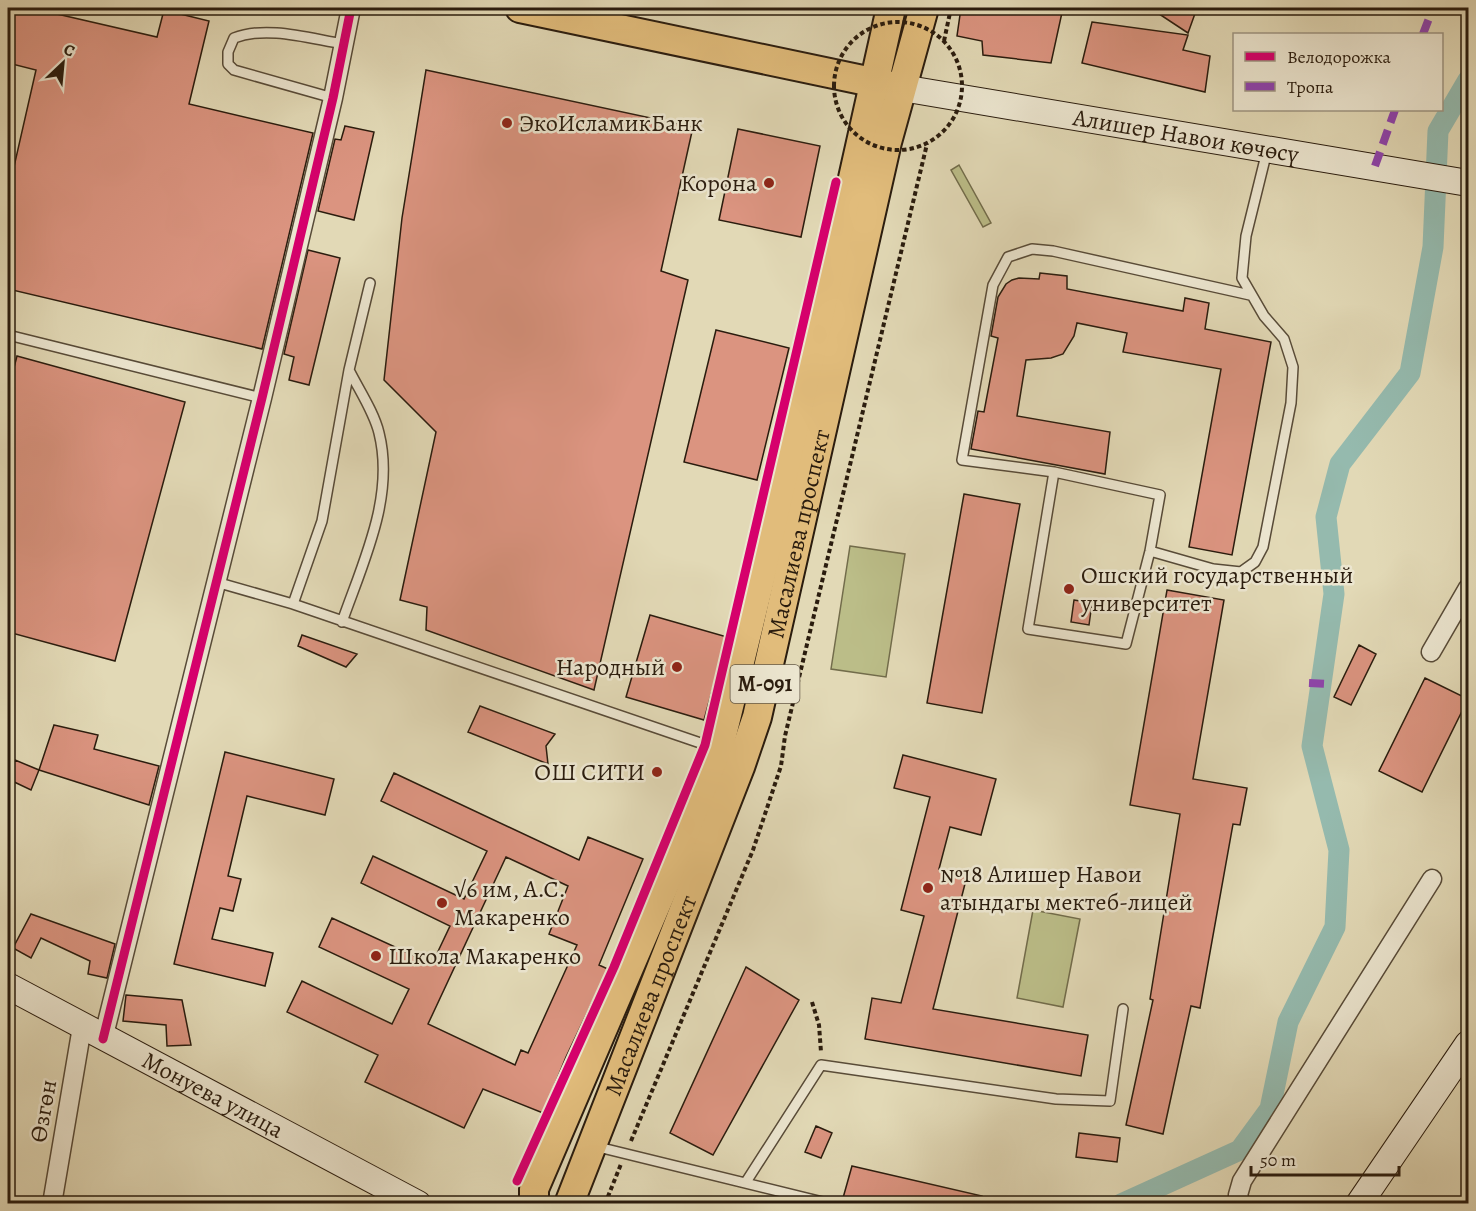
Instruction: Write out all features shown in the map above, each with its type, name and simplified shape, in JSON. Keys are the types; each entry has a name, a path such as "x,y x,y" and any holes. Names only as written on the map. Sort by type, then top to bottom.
{"main road":[{"path":"520,8 902,88"},
{"name":"Масалиева проспект","path":"534,1203 534,1189 713,772 799,420 891,8"},
{"name":"М-091","path":"902,88 924,8"},
{"name":"Масалиева проспект","path":"569,1203 732,789 757,717 887,142 902,88"}],"street":[{"name":"Өзгөн","path":"52,1203 92,1033 216,582 333,98 351,8"},
{"name":"Алишер Навои көчөсү","path":"902,88 1445,179"},
{"path":"1431,652 1468,588"},
{"path":"1241,1203 1238,1195 1242,1181 1432,879"},
{"name":"Монуева улица","path":"8,986 92,1033 418,1203"},
{"path":"1359,1203 1468,1044"}],"lane":[{"path":"333,98 234,70 228,64 228,52 234,38 243,34 267,33 344,44"},
{"path":"1150,551 1213,569 1241,572 1255,562 1263,547 1291,403 1293,367 1284,339 1250,295 1242,278 1246,236 1268,150"},
{"path":"1054,472 1028,629 1126,644 1150,551 1160,495 1054,472 962,460 993,285 1008,257 1032,249 1053,251 1250,295"},
{"path":"293,604 322,521 349,370 370,283"},
{"path":"8,335 262,398"},
{"path":"342,622 376,526 384,476 379,432 349,370"},
{"path":"216,582 293,604 718,749"},
{"path":"746,1182 821,1065 1056,1099 1110,1101 1123,1009"},
{"path":"593,1146 831,1203"}],"path":[{"path":"944,41 951,8"},
{"path":"900,21 912,23 934,33 944,41 958,64 962,90 955,116 948,127 927,144 910,150 893,151 876,147 861,139 840,116 835,102 834,75 845,49 854,38 876,25 900,21"},
{"path":"915,200 927,144"},
{"path":"812,1002 819,1025 821,1065"}],"green space":[{"path":"959,165 991,223 983,227 951,170"},
{"path":"850,546 905,554 886,677 831,669"},
{"path":"1033,910 1080,919 1063,1007 1017,998"}],"building":[{"path":"8,8 31,8 157,37 164,10 209,21 189,104 313,133 262,349 8,289 8,193 36,70 8,63"},
{"path":"961,8 1063,8 1051,63 983,55 982,41 957,36"},
{"path":"1150,8 1197,8 1188,33"},
{"path":"1092,22 1188,35 1183,50 1210,56 1205,92 1082,63"},
{"path":"426,70 693,127 661,271 688,280 594,690 426,630 427,607 400,600 436,432 384,380 402,218"},
{"path":"345,126 374,132 354,220 318,211 335,139 341,140"},
{"name":"Корона","path":"738,129 820,146 801,237 719,220"},
{"path":"308,250 340,258 309,385 289,380 294,357 284,354"},
{"path":"1040,273 1067,276 1067,289 1183,311 1185,298 1209,303 1205,329 1271,342 1232,555 1189,547 1221,369 1123,352 1127,333 1077,323 1074,336 1063,354 1051,358 1026,360 1017,416 1110,432 1105,474 971,449 978,411 984,412 998,338 991,336 998,297 1006,284 1012,280 1039,279"},
{"path":"716,330 789,348 757,480 684,462"},
{"path":"17,356 185,402 115,661 8,632 8,391"},
{"path":"964,494 1020,504 982,713 927,703"},
{"path":"1167,590 1224,600 1193,779 1247,788 1240,825 1233,824 1200,1008 1191,1006 1163,1134 1126,1125 1153,1000 1150,999 1180,814 1130,805"},
{"path":"1074,600 1092,603 1089,625 1071,622"},
{"name":"Народный","path":"650,615 727,637 704,720 626,697"},
{"path":"302,635 357,654 346,667 298,646"},
{"path":"1359,645 1376,654 1351,705 1334,697"},
{"path":"1425,678 1468,699 1422,792 1379,771"},
{"path":"480,706 555,734 546,746 548,764 468,732"},
{"path":"54,725 98,735 94,749 159,766 149,805 39,770"},
{"path":"225,752 334,779 325,815 247,796 228,876 241,879 233,911 220,908 212,939 273,953 265,986 174,964"},
{"path":"903,755 996,779 981,835 950,827 939,869 967,876 933,1009 1088,1035 1081,1076 865,1039 872,998 901,1003 924,916 901,910 930,797 894,788"},
{"path":"15,760 39,770 31,790 8,779"},
{"name":"Школа Макаренко","path":"394,773 579,860 588,837 643,859 599,965 608,969 566,1057 543,1113 483,1089 464,1128 365,1082 378,1055 287,1012 302,981 392,1024 409,989 319,947 332,918 432,964 450,926 361,883 373,856 464,899 487,851 381,801","holes":["506,857 568,886 549,934 577,945 528,1053 521,1050 515,1065 428,1024"]},
{"path":"31,914 115,944 107,978 88,974 90,961 41,938 31,958 13,948"},
{"path":"746,967 799,1000 713,1155 670,1133"},
{"path":"126,995 182,1000 191,1045 167,1046 166,1025 123,1021"},
{"path":"816,1126 832,1133 821,1158 805,1152"},
{"path":"1079,1133 1120,1138 1117,1162 1076,1157"},
{"path":"852,1166 982,1196 981,1203 863,1203 843,1198"}],"waterway":[{"path":"1121,1204 1240,1150 1270,1109 1288,1022 1335,927 1339,850 1312,746 1334,594 1326,517 1340,464 1410,373 1433,247 1438,131 1468,80"}],"marked path":[{"path":"1423,33 1433,8"},
{"path":"1375,166 1395,111"},
{"path":"1309,683 1329,684"}],"cycle path":[{"path":"103,1039 262,398 333,98 351,8"},
{"path":"517,1181 614,967 705,745 836,182"}],"place":[{"name":"ЭкоИсламикБанк","path":"507,123"},
{"name":"Корона","path":"769,183"},
{"name":"Ошский государственный университет","path":"1069,589"},
{"name":"Народный","path":"677,667"},
{"name":"ОШ СИТИ","path":"657,772"},
{"name":"№18 Алишер Навои атындагы мектеб-лицей","path":"928,888"},
{"name":"√6 им, А.С. Макаренко","path":"442,903"},
{"name":"Школа Макаренко","path":"376,956"}]}
